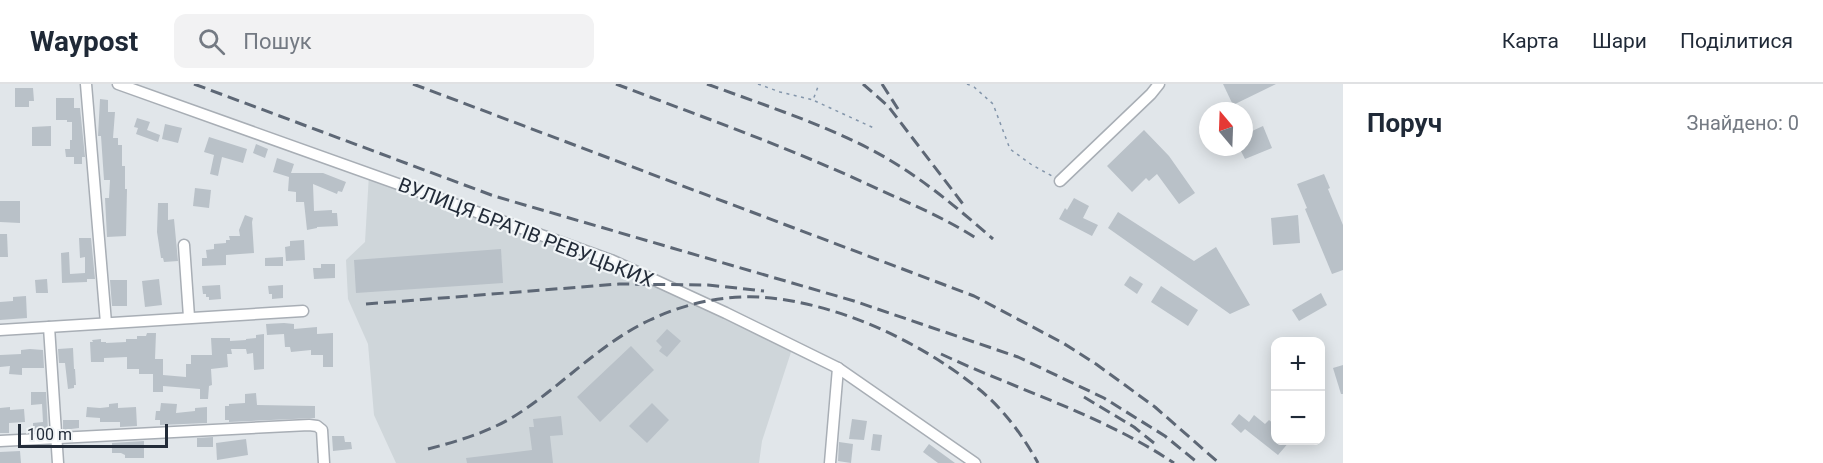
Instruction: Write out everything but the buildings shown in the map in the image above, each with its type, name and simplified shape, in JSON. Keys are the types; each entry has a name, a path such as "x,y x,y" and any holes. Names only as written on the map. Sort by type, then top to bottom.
{"street":[{"path":"86,84 106,322"},
{"name":"ВУЛИЦЯ БРАТІВ РЕВУЦЬКИХ","path":"118,84 611,260 838,368 975,463"},
{"path":"1060,181 1159,84"},
{"path":"184,245 189,317"},
{"path":"0,330 303,311"},
{"path":"49,327 58,463"},
{"path":"830,463 838,368"},
{"path":"0,441 317,426 322,430 324,463"}],"path":[{"path":"758,84 780,93 813,100 876,129"},
{"path":"813,100 819,84"},
{"path":"967,84 974,87 993,104 1010,149 1060,181"}],"shaded area":[{"path":"369,174 611,260 793,346 762,441 759,463 396,463 374,415 368,344 348,299 346,260 365,242"}],"railway":[{"path":"194,84 494,196 854,301 1018,357 1104,398 1165,436 1198,463"},
{"path":"413,84 974,296 1063,343 1096,364 1155,407 1219,463"},
{"path":"616,84 850,176 930,213 976,238"},
{"path":"707,84 809,122 885,157 918,178 993,239"},
{"path":"863,84 888,106 966,208"},
{"path":"882,84 898,109"},
{"path":"366,304 619,284 708,285 764,291"},
{"path":"428,449 461,440 503,423 547,393 614,341 650,320 676,309 703,302 732,297 760,297 788,300 846,315 874,326 927,353 952,369 994,402 1018,431 1038,463"},
{"path":"941,354 1089,417 1174,463"},
{"path":"1084,397 1134,427 1154,443"}]}
